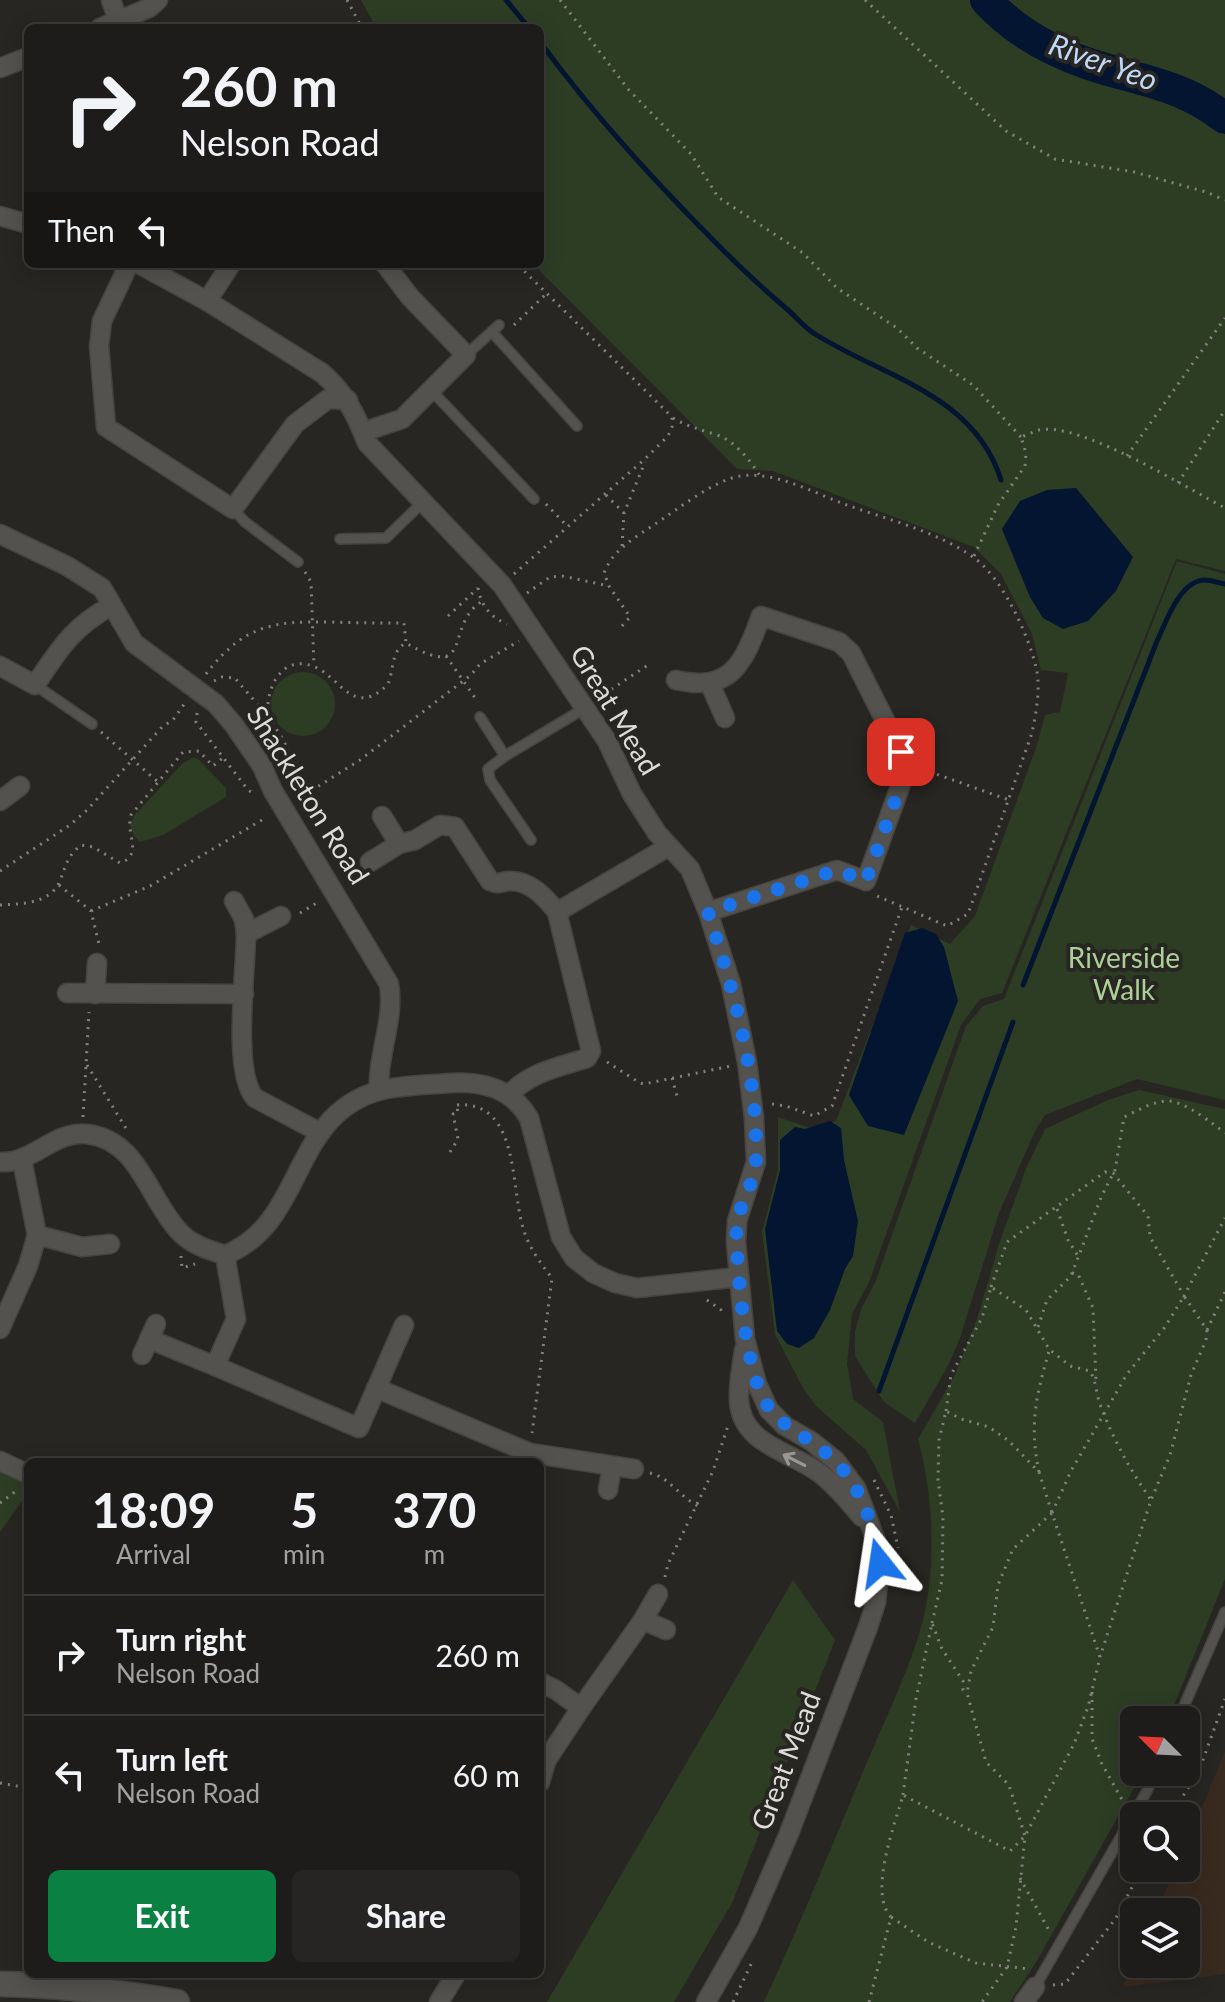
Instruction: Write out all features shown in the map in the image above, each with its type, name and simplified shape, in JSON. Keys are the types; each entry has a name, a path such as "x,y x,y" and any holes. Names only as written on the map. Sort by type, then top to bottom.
{"street":[{"path":"111,0 118,20"},
{"path":"109,24 149,8 158,0"},
{"path":"0,68 24,59"},
{"path":"0,216 24,223"},
{"path":"127,268 102,321 99,346 106,427 233,509 295,424 328,399 348,400"},
{"name":"Great Mead","path":"146,268 207,301 322,373 348,400 367,443 381,460 502,585 607,741 632,794 668,847 690,869 708,912 731,984 747,1062 756,1162 737,1221 736,1242 745,1339 757,1384 769,1410 785,1426 836,1461 856,1488 878,1546 880,1581 868,1627 788,1836 748,1928 706,2002"},
{"path":"207,301 228,268"},
{"path":"363,432 402,419 466,355 410,297 388,268"},
{"name":"Shackleton Road","path":"0,534 67,566 102,588 134,643 216,704 234,725 389,984 391,1009 378,1070 379,1091"},
{"path":"0,666 35,685 72,632 111,606"},
{"path":"676,680 698,685 720,679 748,652 761,616 839,642 851,653 901,752 905,773 866,881 837,870 708,912"},
{"path":"710,684 725,718"},
{"path":"0,801 20,786"},
{"path":"382,816 399,844"},
{"path":"370,862 440,825 455,827 490,881 498,885 510,881 527,885 544,895 557,912 591,1051 587,1058 534,1075 510,1094"},
{"path":"557,912 668,847"},
{"path":"234,901 244,919 246,934 242,1064 248,1090 255,1098 319,1132"},
{"path":"246,934 281,916"},
{"path":"95,994 97,963"},
{"path":"67,993 244,994"},
{"path":"0,1162 22,1160 66,1137 82,1133 101,1136 129,1154 176,1229 198,1246 225,1255 245,1247 262,1233 319,1132 333,1115 379,1091 454,1083 486,1084 510,1094 521,1103 529,1118 561,1237 574,1258 593,1273 637,1288 739,1277"},
{"path":"0,1329 28,1266 37,1235 22,1160"},
{"path":"37,1235 82,1247 110,1244"},
{"path":"215,1366 236,1319 225,1255"},
{"path":"149,1339 359,1428 404,1325"},
{"name":"Great Mead","path":"745,1339 739,1401 748,1426 767,1446 817,1471 842,1493 872,1530"},
{"path":"376,1388 530,1453 634,1469"},
{"path":"0,1461 24,1479"},
{"path":"608,1490 612,1466"},
{"path":"544,1768 658,1594"},
{"path":"643,1620 666,1630"},
{"path":"544,1684 581,1708"},
{"path":"439,2002 454,1978"},
{"path":"0,1984 47,1985 177,2002"}],"lane":[{"path":"466,355 495,329 577,426"},
{"path":"431,390 534,499"},
{"path":"340,539 386,538 423,502"},
{"path":"233,509 245,522 298,562"},
{"path":"35,685 92,724"},
{"path":"531,840 488,775 492,764 585,708"},
{"path":"480,717 505,756"},
{"path":"1184,1706 1225,1612"},
{"path":"1033,1989 1149,1786"}],"path":[{"path":"347,0 360,24"},
{"path":"560,0 628,89 691,154 718,197 803,253 837,288 973,385 1021,437 1026,453 1025,466 998,505 973,557"},
{"path":"865,0 1006,131 1055,159 1134,172 1225,200"},
{"path":"521,268 672,417 687,426 729,441 755,466 760,476"},
{"path":"495,329 507,331 546,293"},
{"path":"1127,456 1225,318"},
{"path":"1178,483 1225,410"},
{"path":"502,585 646,458 668,436 672,417"},
{"path":"1021,437 1040,430 1068,432 1127,456 1225,508"},
{"path":"622,546 624,513 646,458"},
{"path":"622,626 630,617 609,586 604,573 608,561 622,546 732,478 775,478 946,542 973,557 999,586 1024,634 1036,669 1037,708 1032,733 968,914 947,926 872,894 866,881"},
{"path":"606,495 624,513"},
{"path":"534,499 542,500 568,527"},
{"path":"298,562 311,582 315,667"},
{"path":"538,585 550,577 562,576 609,586"},
{"path":"448,616 478,588"},
{"path":"269,720 266,705 275,679 285,669 300,665 315,667 346,693 356,697 372,695 388,684 400,645 406,643 435,658 446,656 459,642 464,617 481,602"},
{"path":"0,871 70,825 87,810 162,727 173,720 217,660 233,645 255,632 275,624 312,621 404,623 406,643"},
{"path":"91,911 150,886 360,760 463,681 480,664 534,632"},
{"path":"446,656 482,708 480,717"},
{"path":"605,693 648,665"},
{"path":"195,688 222,677 235,678 269,720 292,755 296,774 293,791 285,807"},
{"path":"195,688 196,722 248,790 285,807"},
{"path":"92,724 158,782"},
{"path":"0,905 27,904 41,899 59,885 69,855 81,845 93,847 120,863 128,860 134,852 127,827 131,815 183,752 199,751 213,766 224,757"},
{"path":"903,763 1009,800"},
{"path":"59,885 91,911 101,954 97,963"},
{"path":"281,916 290,919 327,897 333,887"},
{"path":"762,1104 778,1104 814,1116 832,1106 902,907"},
{"path":"82,1133 89,1007 95,994"},
{"path":"591,1051 640,1083 747,1062"},
{"path":"87,1065 131,1135 129,1154"},
{"path":"672,1078 677,1096"},
{"path":"450,1152 458,1139 453,1114 458,1113 454,1083"},
{"path":"1038,1327 1047,1300 1061,1289 1072,1273 1113,1173 1124,1117 1170,1100 1202,1115 1225,1133"},
{"path":"457,1105 467,1104 481,1109 495,1119 504,1132 522,1226 552,1278 530,1453"},
{"path":"1135,1882 1116,1918 1065,1984 1033,1989 1038,1969 976,1963 928,1942 886,1912 883,1893 884,1861 903,1795 916,1699 942,1580 943,1517 938,1453 951,1375 982,1318 1007,1242 1105,1172 1113,1173 1148,1216 1150,1237 1207,1330"},
{"path":"1057,1209 1068,1240 1078,1256"},
{"path":"982,2002 1007,1967 1016,1927 1025,1836 1009,1785 986,1762 967,1693 971,1671 993,1627 998,1585 1013,1549 1052,1513 1060,1492 1104,1413 1127,1374 1171,1319 1225,1218"},
{"path":"543,1267 550,1261"},
{"path":"547,1272 554,1266"},
{"path":"1072,1273 1078,1274 1093,1308 1100,1406 1130,1470 1151,1500"},
{"path":"697,1281 697,1293 721,1310 725,1318"},
{"path":"991,1287 1026,1310 1049,1349 1070,1366 1090,1371 1096,1381"},
{"path":"903,1795 1010,1851 1025,1836 1074,1744 1151,1500 1170,1455 1191,1375 1225,1292"},
{"path":"1049,1349 1034,1404 1034,1447 1039,1472 1100,1657"},
{"path":"946,1411 989,1427 1009,1441 1039,1472"},
{"path":"658,1594 668,1564 713,1471 730,1415"},
{"path":"634,1469 661,1476 682,1498 698,1506"},
{"path":"868,1470 891,1515 899,1553"},
{"path":"0,1503 24,1482"},
{"path":"932,1623 942,1649 963,1681 963,1690 967,1693"},
{"path":"1092,1689 1092,1739 1123,1802"},
{"path":"1179,1802 1200,1768 1225,1699"},
{"path":"0,1783 24,1787"},
{"path":"1020,1875 1052,1935 1059,1942"},
{"path":"869,2002 891,1917"},
{"path":"733,2002 758,1948"}],"shaded area":[{"path":"1225,1751 1225,1974 1200,1977 1200,1898 1162,1898 1170,1882 1200,1882 1200,1812"},
{"path":"1127,1978 1194,1978 1123,1987"}],"green space":[{"path":"361,0 1225,0 1225,571 1176,559 1002,993 980,999 961,1025 869,1282 852,1314 847,1364 853,1399 883,1422 900,1512 866,1450 816,1406 803,1388 775,1334 762,1232 778,1170 778,1117 810,1128 836,1121 911,925 950,944 975,916 1045,715 1060,712 1068,673 1041,670 1032,634 1001,574 974,547 773,471 737,469 537,268 544,268 544,24 374,24"},
{"name":"Riverside Walk","path":"1177,561 1225,574 1225,1100 1137,1079 1045,1115 999,1213 960,1338 949,1364 915,1423 884,1402 855,1356 855,1331 862,1307 875,1283 966,1026 983,1006 1004,999"},
{"path":"303,672 315,674 326,681 333,692 333,716 326,727 315,734 303,736 291,734 280,727 273,716 271,704 273,692 280,681 291,674"},
{"path":"192,758 198,759 226,788 226,797 163,835 140,842 130,825 134,816 183,763"},
{"path":"1139,1090 1225,1109 1225,1579 1174,1706 1120,1706 1120,1786 1135,1786 1126,1802 1120,1802 1120,1813 1038,1959 1010,2002 764,2002 918,1639 932,1552 930,1506 918,1439 955,1375 978,1316 1027,1166 1045,1129 1108,1100"},
{"path":"0,1470 24,1479 24,1498 0,1532"},
{"path":"793,1580 835,1640 732,1903 674,2002 547,2002"}],"water":[{"path":"1076,488 1133,557 1116,591 1088,621 1063,629 1043,618 1030,597 1002,529 1020,501 1047,490"},
{"path":"922,928 936,934 944,947 958,1001 904,1135 868,1126 849,1095 905,933"},
{"path":"830,1121 841,1128 844,1160 858,1221 853,1256 830,1310 814,1338 799,1348 787,1344 777,1331 765,1229 780,1170 780,1140 795,1127 805,1129"}],"waterway":[{"path":"506,0 526,24"},
{"name":"River Yeo","path":"986,0 1020,30 1061,53 1175,90 1225,118"},
{"path":"544,47 629,151 740,267 811,332 897,376 948,407 970,427 988,451 1001,480"},
{"path":"1023,985 1170,613 1181,594 1196,582 1207,580 1225,584"},
{"path":"879,1391 1013,1022"}],"route":[{"path":"880,1563 878,1546 856,1488 836,1461 785,1426 769,1410 757,1384 745,1339 736,1242 737,1221 756,1162 754,1118 747,1062 731,984 708,912 837,870 866,881 905,773 901,752"}]}
